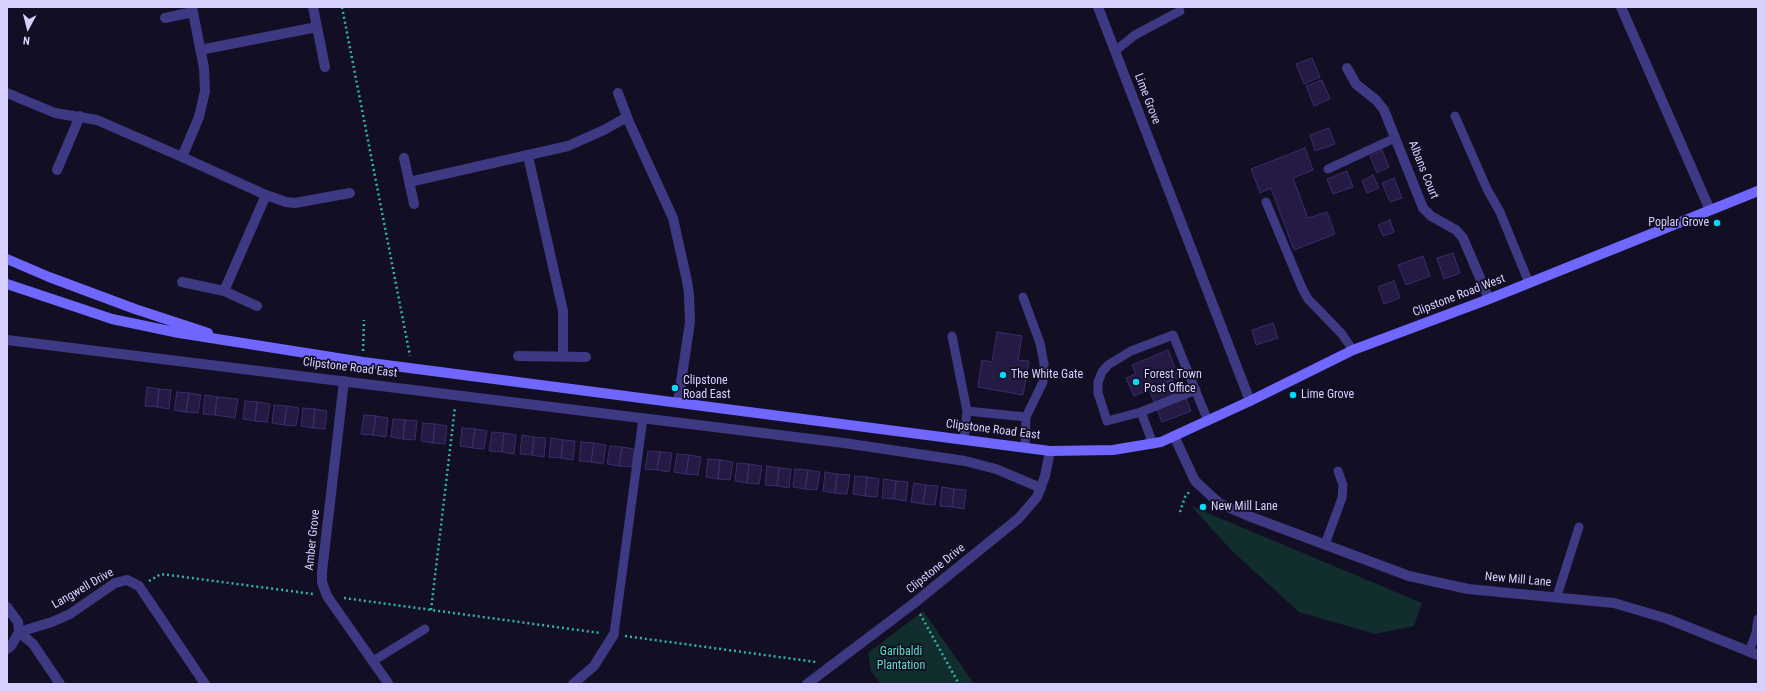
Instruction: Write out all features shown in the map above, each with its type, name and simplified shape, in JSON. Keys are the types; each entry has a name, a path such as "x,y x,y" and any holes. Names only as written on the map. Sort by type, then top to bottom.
{"main road":[{"name":"Clipstone Road West","path":"1174,436 1250,401 1353,350 1489,299 1758,191"},
{"name":"Clipstone Road East","path":"7,259 49,277 135,309 237,342"},
{"name":"Clipstone Road East","path":"7,284 112,319 179,333 363,362 1050,451 1113,450 1153,444 1174,436"}],"street":[{"path":"313,7 325,67"},
{"name":"Lime Grove","path":"1098,7 1250,401"},
{"path":"1621,7 1710,210"},
{"path":"166,18 192,10 205,81 204,100 199,117 182,157"},
{"path":"200,50 317,27"},
{"name":"Albans Court","path":"1347,68 1356,84 1376,100 1384,110 1423,208 1431,216 1456,230 1463,238 1489,299"},
{"path":"7,93 49,111 97,120 266,195 286,202 295,203 350,193"},
{"path":"618,93 627,117 673,218 688,281 690,322 678,402"},
{"path":"57,170 80,116"},
{"path":"409,182 568,146 604,130 627,117"},
{"path":"528,156 563,311 563,357"},
{"path":"404,158 414,204"},
{"path":"224,291 266,195"},
{"path":"182,282 224,291 257,306"},
{"name":"Clipstone Road East","path":"7,340 844,443 965,461 996,469 1042,488"},
{"path":"518,356 586,357"},
{"name":"Amber Grove","path":"344,381 322,572 324,589 327,596 388,683"},
{"name":"New Mill Lane","path":"1174,436 1195,481 1218,503 1246,515 1409,576 1468,589 1557,596 1614,603 1668,619 1754,653"},
{"name":"Clipstone Drive","path":"807,684 913,604 1019,518 1037,497 1042,488 1050,451"},
{"name":"Langwell Drive","path":"19,632 52,622 70,614 115,583 127,580 139,586"},
{"path":"139,586 205,684"},
{"path":"7,607 18,622 19,632 11,646 7,649"},
{"path":"19,632 33,644 60,684"},
{"path":"573,684 594,666 614,634"}],"lane":[{"path":"1115,51 1135,35 1180,11"},
{"path":"1455,116 1487,189 1500,212 1529,283"},
{"path":"1328,169 1395,138"},
{"path":"1266,202 1308,299 1341,333 1353,350"},
{"path":"1023,297 1040,343 1044,364 1043,382 1026,417 1024,448"},
{"path":"1196,390 1142,412 1107,421 1098,393 1098,382 1102,372 1108,366 1131,351 1151,342 1173,335 1196,390 1208,420"},
{"path":"952,336 967,411 964,440"},
{"path":"967,411 1026,417"},
{"path":"1142,412 1153,444"},
{"path":"614,634 643,418"},
{"path":"1325,544 1342,498 1343,485 1338,471"},
{"path":"1557,596 1579,527"},
{"path":"1754,653 1758,619"},
{"path":"373,661 425,629"}],"path":[{"path":"342,7 413,368"},
{"path":"363,362 364,320"},
{"path":"431,610 457,395"},
{"path":"1180,512 1185,497 1198,484"},
{"path":"139,586 161,574 833,664"},
{"path":"913,604 922,616 960,684"}],"green space":[{"path":"1191,506 1422,603 1414,626 1375,634 1299,612 1232,551"},
{"name":"Garibaldi Plantation","path":"923,611 974,684 881,684 871,671 868,653"}],"building":[{"path":"1312,58 1320,77 1304,84 1296,64"},
{"path":"1322,80 1330,99 1314,106 1306,86"},
{"path":"1329,128 1335,144 1315,151 1310,135"},
{"path":"1305,148 1313,170 1293,178 1308,218 1327,212 1335,234 1294,250 1271,188 1260,193 1251,169"},
{"path":"1382,150 1389,167 1377,173 1370,156"},
{"path":"1347,171 1353,187 1333,194 1327,179"},
{"path":"1373,175 1379,188 1367,193 1362,181"},
{"path":"1394,178 1402,198 1390,202 1382,183"},
{"path":"1390,220 1394,232 1383,236 1378,225"},
{"path":"1453,253 1460,273 1444,279 1437,258"},
{"path":"1423,256 1430,276 1406,285 1398,265"},
{"path":"1394,281 1400,298 1384,304 1378,287"},
{"path":"1273,323 1278,338 1256,345 1252,330"},
{"path":"997,332 1022,336 1018,360 1029,361 1023,395 978,387 982,360 992,362"},
{"path":"1168,350 1179,377 1134,396 1126,378 1136,374 1132,365"},
{"path":"1173,379 1174,384 1180,382 1191,411 1162,422 1149,389"},
{"path":"147,387 159,389 157,407 145,406"},
{"path":"159,389 171,390 169,409 157,407"},
{"path":"177,392 189,393 186,412 174,410"},
{"path":"189,393 201,395 198,413 186,412"},
{"path":"205,395 217,397 215,415 203,414"},
{"path":"217,397 238,399 235,418 215,415"},
{"path":"245,401 257,402 255,421 243,419"},
{"path":"257,402 270,404 267,422 255,421"},
{"path":"274,405 287,406 284,425 272,423"},
{"path":"287,406 299,408 296,426 284,425"},
{"path":"303,408 315,409 313,428 301,426"},
{"path":"315,409 327,411 325,429 313,428"},
{"path":"364,415 376,416 373,435 361,434"},
{"path":"376,416 388,418 386,437 373,435"},
{"path":"393,419 405,420 403,439 391,437"},
{"path":"405,420 417,421 415,440 403,439"},
{"path":"423,423 435,424 433,443 421,441"},
{"path":"435,424 447,426 445,444 433,443"},
{"path":"462,428 475,429 472,448 460,446"},
{"path":"475,429 487,431 484,449 472,448"},
{"path":"492,432 504,433 502,452 489,451"},
{"path":"504,433 516,435 514,454 502,452"},
{"path":"522,435 534,437 532,455 520,454"},
{"path":"534,437 546,438 544,457 532,455"},
{"path":"551,438 563,440 561,458 549,457"},
{"path":"563,440 575,441 573,460 561,458"},
{"path":"581,442 594,443 591,462 579,461"},
{"path":"594,443 606,445 603,464 591,462"},
{"path":"610,446 622,447 619,466 607,464"},
{"path":"622,447 634,449 632,467 619,466"},
{"path":"648,451 660,452 657,470 645,469"},
{"path":"660,452 672,453 669,472 657,470"},
{"path":"677,454 689,455 686,474 674,472"},
{"path":"689,455 701,457 698,475 686,474"},
{"path":"708,459 720,460 718,479 706,477"},
{"path":"720,460 733,462 730,480 718,479"},
{"path":"737,463 749,464 747,483 735,481"},
{"path":"749,464 762,466 759,484 747,483"},
{"path":"767,466 779,468 777,486 765,485"},
{"path":"779,468 791,469 789,488 777,486"},
{"path":"795,469 808,470 805,489 793,487"},
{"path":"808,470 820,472 817,490 805,489"},
{"path":"825,472 837,474 835,493 823,491"},
{"path":"837,474 850,475 847,494 835,493"},
{"path":"855,476 867,477 865,496 853,494"},
{"path":"867,477 879,479 877,497 865,496"},
{"path":"884,479 896,481 894,499 882,498"},
{"path":"896,481 908,482 906,501 894,499"},
{"path":"914,483 926,485 923,504 911,502"},
{"path":"926,485 938,486 935,505 923,504"},
{"path":"942,487 954,489 952,507 940,506"},
{"path":"954,489 966,490 964,509 952,507"}],"place":[{"name":"Poplar Grove","path":"1717,223"},
{"name":"The White Gate","path":"1003,375"},
{"name":"Forest Town Post Office","path":"1136,382"},
{"name":"Clipstone Road East","path":"675,388"},
{"name":"Lime Grove","path":"1293,395"},
{"name":"New Mill Lane","path":"1203,507"}]}
